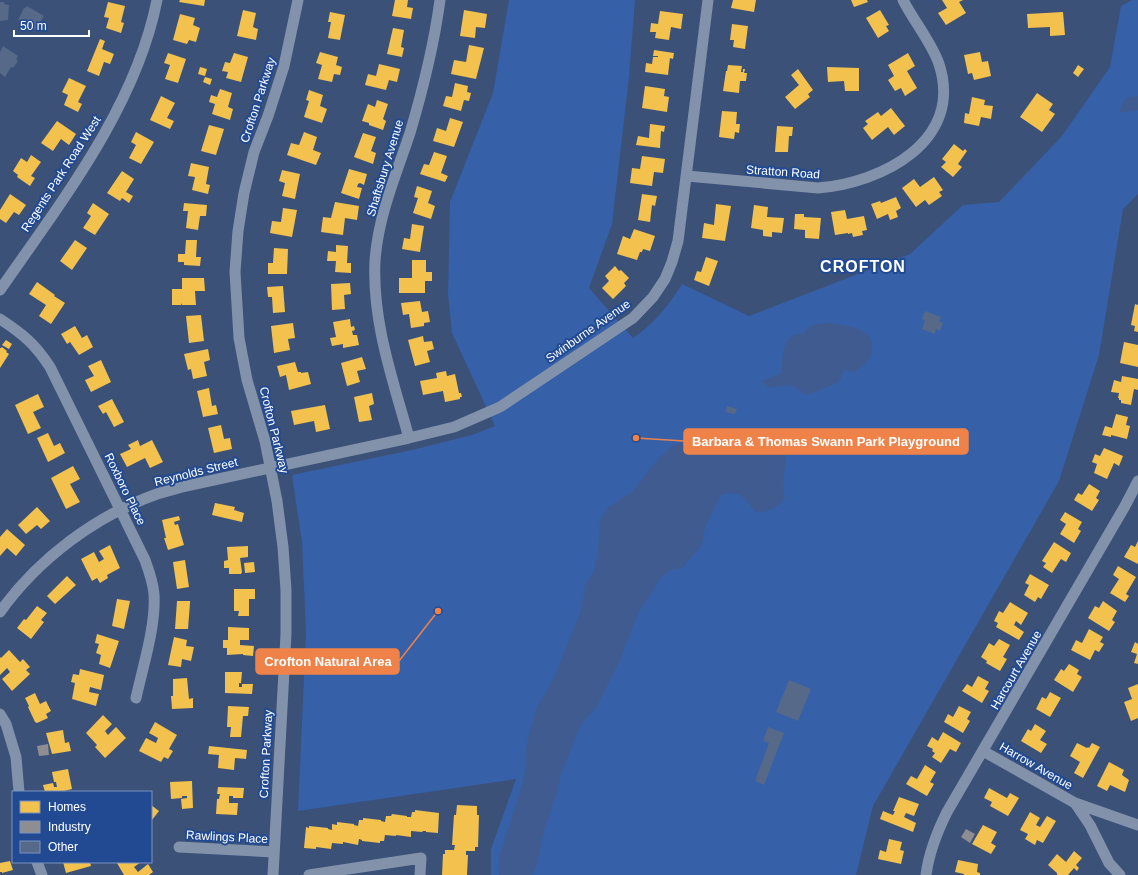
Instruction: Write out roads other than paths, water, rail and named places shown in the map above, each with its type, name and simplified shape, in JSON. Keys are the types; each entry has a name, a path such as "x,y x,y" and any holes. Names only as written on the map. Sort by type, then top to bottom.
{"street":[{"name":"Regents Park Road West","path":"0,290 104,136 132,78 146,42 157,0"},
{"name":"Crofton Parkway","path":"273,875 286,634 286,590 283,547 271,468 248,380 240,338 235,272 238,231 244,193 254,152 268,116 284,66 298,0"},
{"name":"Shaftsbury Avenue","path":"409,438 379,327 376,296 376,260 380,227 387,196 410,132 429,61 440,0"},
{"name":"Swinburne Avenue","path":"271,468 454,427 500,407 633,318 653,297 665,279 678,241 708,0"},
{"name":"Stratton Road","path":"687,176 799,187 830,187 857,181 880,173 905,159 924,143 934,128 941,112 943,93 939,63 903,0"},
{"name":"Roxboro Place","path":"0,319 23,334 34,345 50,367 145,560 151,576 154,593 154,610 136,698"},
{"name":"Reynolds Street","path":"0,612 25,581 46,561 88,529 120,510 156,494 271,468"},
{"name":"Harcourt Avenue","path":"926,875 930,854 937,833 947,812 984,751 1138,481"},
{"path":"0,714 6,724 12,740 16,757 19,791"},
{"name":"Harrow Avenue","path":"984,751 1075,803 1138,825"},
{"name":"Harrow Avenue","path":"1075,803 1090,825 1109,863 1120,875"},
{"name":"Rawlings Place","path":"178,847 274,852"},
{"path":"309,875 421,858 420,875"},
{"path":"37,863 42,875"}],"place":[{"name":"Barbara & Thomas Swann Park Playground","path":"636,438"},
{"name":"Crofton Natural Area","path":"438,611"}],"district":[{"name":"CROFTON","path":"863,266"}]}
